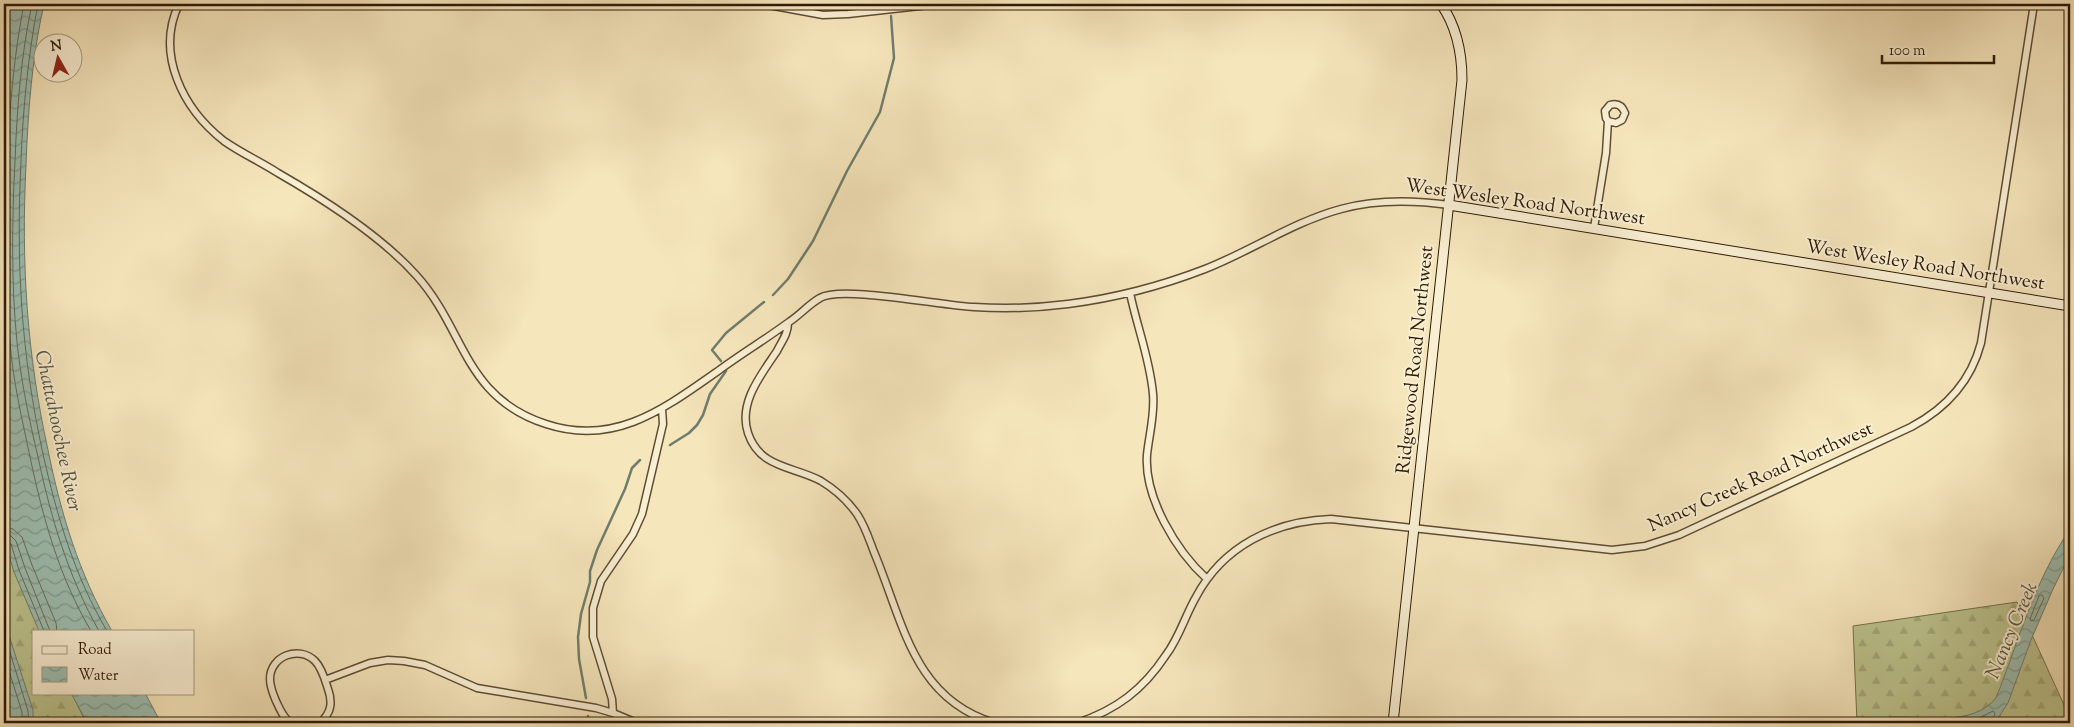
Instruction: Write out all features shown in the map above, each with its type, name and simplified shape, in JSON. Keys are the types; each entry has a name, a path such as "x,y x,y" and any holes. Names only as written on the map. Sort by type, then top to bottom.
{"street":[{"name":"West Wesley Road Northwest","path":"180,4 172,21 170,36 171,62 180,86 211,130 228,144 314,194 394,253 431,293 479,378 495,395 513,409 549,426 587,431 608,429 643,419 662,409 788,323 818,298 836,292 951,306 1002,308 1069,304 1130,293 1205,269 1289,229 1341,209 1367,203 1394,201 1449,205 2070,306"},
{"path":"763,4 823,15 851,14 938,4"},
{"name":"Ridgewood Road Northwest","path":"1393,723 1462,80 1462,61 1453,26 1442,4"},
{"name":"Nancy Creek Road Northwest","path":"1077,723 1120,705 1154,671 1176,639 1196,597 1207,579 1225,558 1245,543 1267,531 1291,523 1331,519 1612,550 1645,546 1679,535 1910,428 1936,412 1957,391 1974,363 1981,343 2034,4"},
{"path":"1594,228 1606,153 1608,121"},
{"path":"1130,293 1146,352 1153,394 1153,411 1147,456 1147,477 1150,491 1173,537 1199,572 1207,579"},
{"path":"788,323 786,336 758,381 747,403 746,425 751,440 758,451 766,458 785,469 820,481 847,500 864,527 885,577 912,651 922,668 947,698 959,708 977,718 995,723"},
{"path":"613,713 612,699 593,637 593,608 602,581 633,534 642,514 663,424 662,409"},
{"path":"290,723 283,716 271,688 270,678 272,668 278,660 287,654 297,653 315,660 331,698 329,712 320,723"},
{"path":"325,680 370,663 388,660 404,661 425,665 477,688 613,713 637,723"}],"green space":[{"path":"4,507 43,630 32,630 32,694 72,694 86,723 13,723 4,699"},
{"path":"2017,602 2070,718 2070,723 1857,723 1853,626"}],"water":[{"path":"4,4 44,4 38,32 32,32 32,76 26,165 24,238 30,344 41,414 53,474 65,520 90,588 111,630 39,630 14,572 4,539"},
{"path":"2070,529 2070,555 2031,640 2008,703 1994,723 1873,723 1880,719 1891,717 1948,718 1961,716 1974,713 1986,707 1996,698 2046,570"},
{"path":"4,620 33,710 33,723 4,723"},
{"path":"72,694 146,694 161,723 87,723"}],"waterway":[{"path":"773,295 788,279 813,241 847,171 880,112 894,58 891,16"},
{"path":"721,361 712,350 726,333 764,302"},
{"path":"670,445 689,433 697,425 703,415 710,394 726,371"},
{"path":"586,698 579,659 578,637 581,614 590,582 590,571 632,468 640,460"},
{"path":"588,716 588,723"}],"water label":[{"name":"Chattahoochee River","path":"57,431"},
{"name":"Nancy Creek","path":"2013,631"}]}
